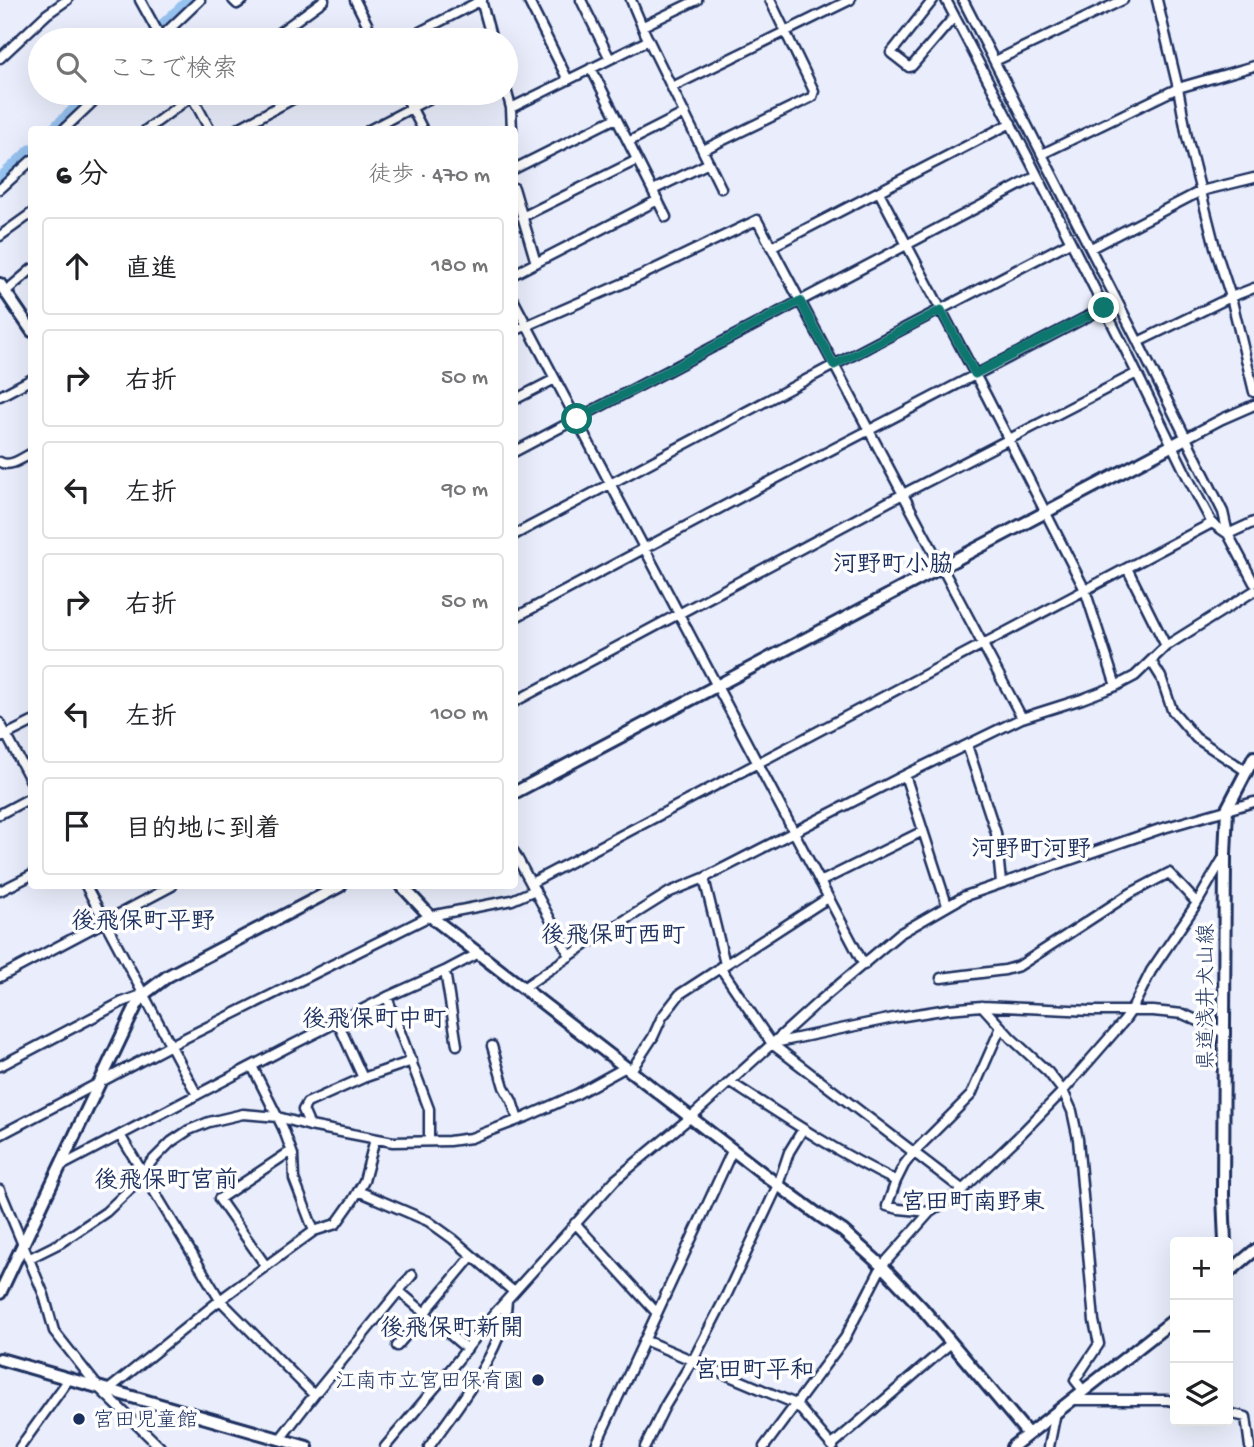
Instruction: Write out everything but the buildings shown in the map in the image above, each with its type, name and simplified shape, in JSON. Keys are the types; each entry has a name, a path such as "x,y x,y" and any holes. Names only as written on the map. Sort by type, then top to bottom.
{"street":[{"path":"32,28 67,0"},
{"path":"140,0 154,28"},
{"path":"169,28 200,0"},
{"path":"233,0 237,4 243,0"},
{"path":"285,28 324,0"},
{"path":"355,0 369,28"},
{"path":"427,28 481,0 489,28"},
{"path":"528,0 568,80"},
{"path":"581,0 610,59"},
{"path":"631,0 721,188"},
{"path":"643,26 697,0"},
{"path":"703,150 811,97 814,91 770,0"},
{"path":"672,87 850,0"},
{"path":"933,0 891,53 909,67 912,66 954,17"},
{"path":"946,0 1011,122 1212,523 1228,534"},
{"path":"963,0 1223,512 1228,534 1254,583"},
{"path":"995,61 1123,0"},
{"path":"1157,0 1187,137 1254,392"},
{"path":"0,58 28,32"},
{"path":"518,105 649,40"},
{"path":"1042,154 1178,88 1254,66"},
{"path":"591,68 666,217"},
{"path":"67,126 89,105"},
{"path":"151,126 178,105"},
{"path":"198,105 208,126"},
{"path":"242,126 282,105"},
{"path":"376,126 415,105"},
{"path":"509,126 510,105"},
{"path":"511,108 517,105"},
{"path":"411,107 421,126"},
{"path":"628,142 685,113"},
{"path":"518,167 616,118"},
{"path":"771,247 1011,122"},
{"path":"522,217 637,160"},
{"path":"653,190 709,163"},
{"path":"0,189 28,164"},
{"path":"518,450 1037,176"},
{"path":"1091,248 1201,191 1254,178"},
{"path":"879,192 1085,590 1116,686"},
{"path":"518,272 657,200"},
{"path":"518,206 536,263"},
{"path":"0,236 28,216"},
{"path":"518,329 640,276 757,220 1022,718"},
{"path":"518,533 1070,242"},
{"path":"28,272 3,288 24,313 28,322"},
{"path":"1138,342 1254,288"},
{"path":"518,616 1104,308"},
{"path":"518,309 864,965"},
{"path":"518,700 903,494 1137,373"},
{"path":"518,398 555,379"},
{"path":"0,396 28,381"},
{"path":"518,791 1172,445 1254,405"},
{"path":"0,462 9,465 28,455"},
{"path":"1228,534 1254,522"},
{"path":"0,1135 171,1045 430,916 512,900 758,763 1212,523"},
{"path":"1127,568 1166,646"},
{"path":"523,988 670,892 704,878 1022,718 1083,699 1135,676 1166,646 1254,591"},
{"path":"1151,661 1161,677 1172,710 1196,738 1247,771"},
{"path":"0,723 3,737 28,777"},
{"path":"3,737 28,724"},
{"path":"967,745 996,833 1001,883"},
{"name":"県道浅井犬山線","path":"1225,1237 1227,809 1254,758"},
{"path":"905,775 947,905"},
{"path":"0,814 28,799"},
{"path":"385,1447 507,1300 615,1180 899,934 965,896 1149,832 1254,802"},
{"path":"820,882 923,831"},
{"path":"764,1447 845,1338 882,1266 930,1212 963,1190 1063,1091 1131,1011 1151,971 1198,903 1225,855"},
{"path":"518,859 570,956"},
{"path":"941,978 1019,966 1131,893 1169,873 1198,903"},
{"path":"0,891 28,877"},
{"path":"704,878 723,965 772,1044 963,1190"},
{"path":"88,889 197,1096"},
{"path":"0,977 166,889"},
{"path":"0,1066 122,1002 144,994 168,976 334,889"},
{"path":"405,889 430,916 778,1185 843,1231 882,1266 922,1308 1028,1434"},
{"path":"30,1258 60,1243 106,1212 171,1142 189,1130 209,1122 243,1114 278,1117 393,1142 449,1141 471,1138 577,1094 634,1066 653,1037 662,1017 680,994 828,898"},
{"path":"61,1166 387,997 479,953"},
{"path":"445,971 457,1045"},
{"path":"0,1293 98,1084 144,994"},
{"path":"387,997 429,1109 429,1141"},
{"path":"772,1044 898,1017 982,1006 1183,1014 1225,1033"},
{"path":"982,1006 1000,1027 1048,1072 1063,1091 1072,1111 1078,1139 1094,1321 1099,1344 1075,1380 1083,1390"},
{"path":"338,1023 363,1078"},
{"path":"930,1212 887,1206 904,1165 971,1095 1000,1027"},
{"path":"492,1046 504,1087 518,1120"},
{"path":"310,1126 303,1110 307,1103 363,1078 412,1061"},
{"path":"252,1066 278,1117 291,1151 294,1180 314,1231"},
{"path":"730,1082 803,1129 896,1181"},
{"path":"645,1447 727,1294 778,1185 789,1152 803,1129"},
{"path":"120,1135 220,1300 314,1395"},
{"path":"104,1389 314,1231 336,1224 364,1181 375,1139"},
{"path":"595,1447 733,1149"},
{"path":"266,1266 219,1199 291,1151"},
{"path":"358,1191 428,1221 514,1292"},
{"path":"1,1196 30,1258 54,1331 104,1389 160,1447"},
{"path":"575,1223 656,1312"},
{"path":"1233,1269 1254,1251"},
{"path":"397,1346 472,1256"},
{"path":"280,1439 412,1275"},
{"path":"399,1291 467,1349"},
{"path":"429,1447 491,1356 507,1312 507,1300"},
{"path":"1012,1447 1170,1323"},
{"path":"643,1340 796,1404 832,1446 951,1343"},
{"path":"0,1359 307,1447"},
{"path":"20,1447 69,1379"},
{"path":"1071,1400 1170,1401"},
{"path":"1049,1447 1056,1412"},
{"path":"1233,1413 1246,1418 1250,1447"}],"waterway":[{"path":"164,28 194,0"},
{"path":"61,126 83,105"},
{"path":"0,183 28,157"}],"place":[{"name":"江南市立宮田保育園","path":"538,1380"},
{"name":"宮田児童館","path":"79,1419"}],"district":[{"name":"河野町小脇","path":"893,563"},
{"name":"河野町河野","path":"1031,848"},
{"name":"後飛保町平野","path":"143,920"},
{"name":"後飛保町西町","path":"613,934"},
{"name":"後飛保町中町","path":"374,1018"},
{"name":"後飛保町宮前","path":"166,1179"},
{"name":"宮田町南野東","path":"973,1201"},
{"name":"後飛保町新開","path":"452,1327"},
{"name":"宮田町平和","path":"754,1369"}],"route":[{"path":"577,419 800,301 834,365 941,310 975,374 1104,308"}]}
